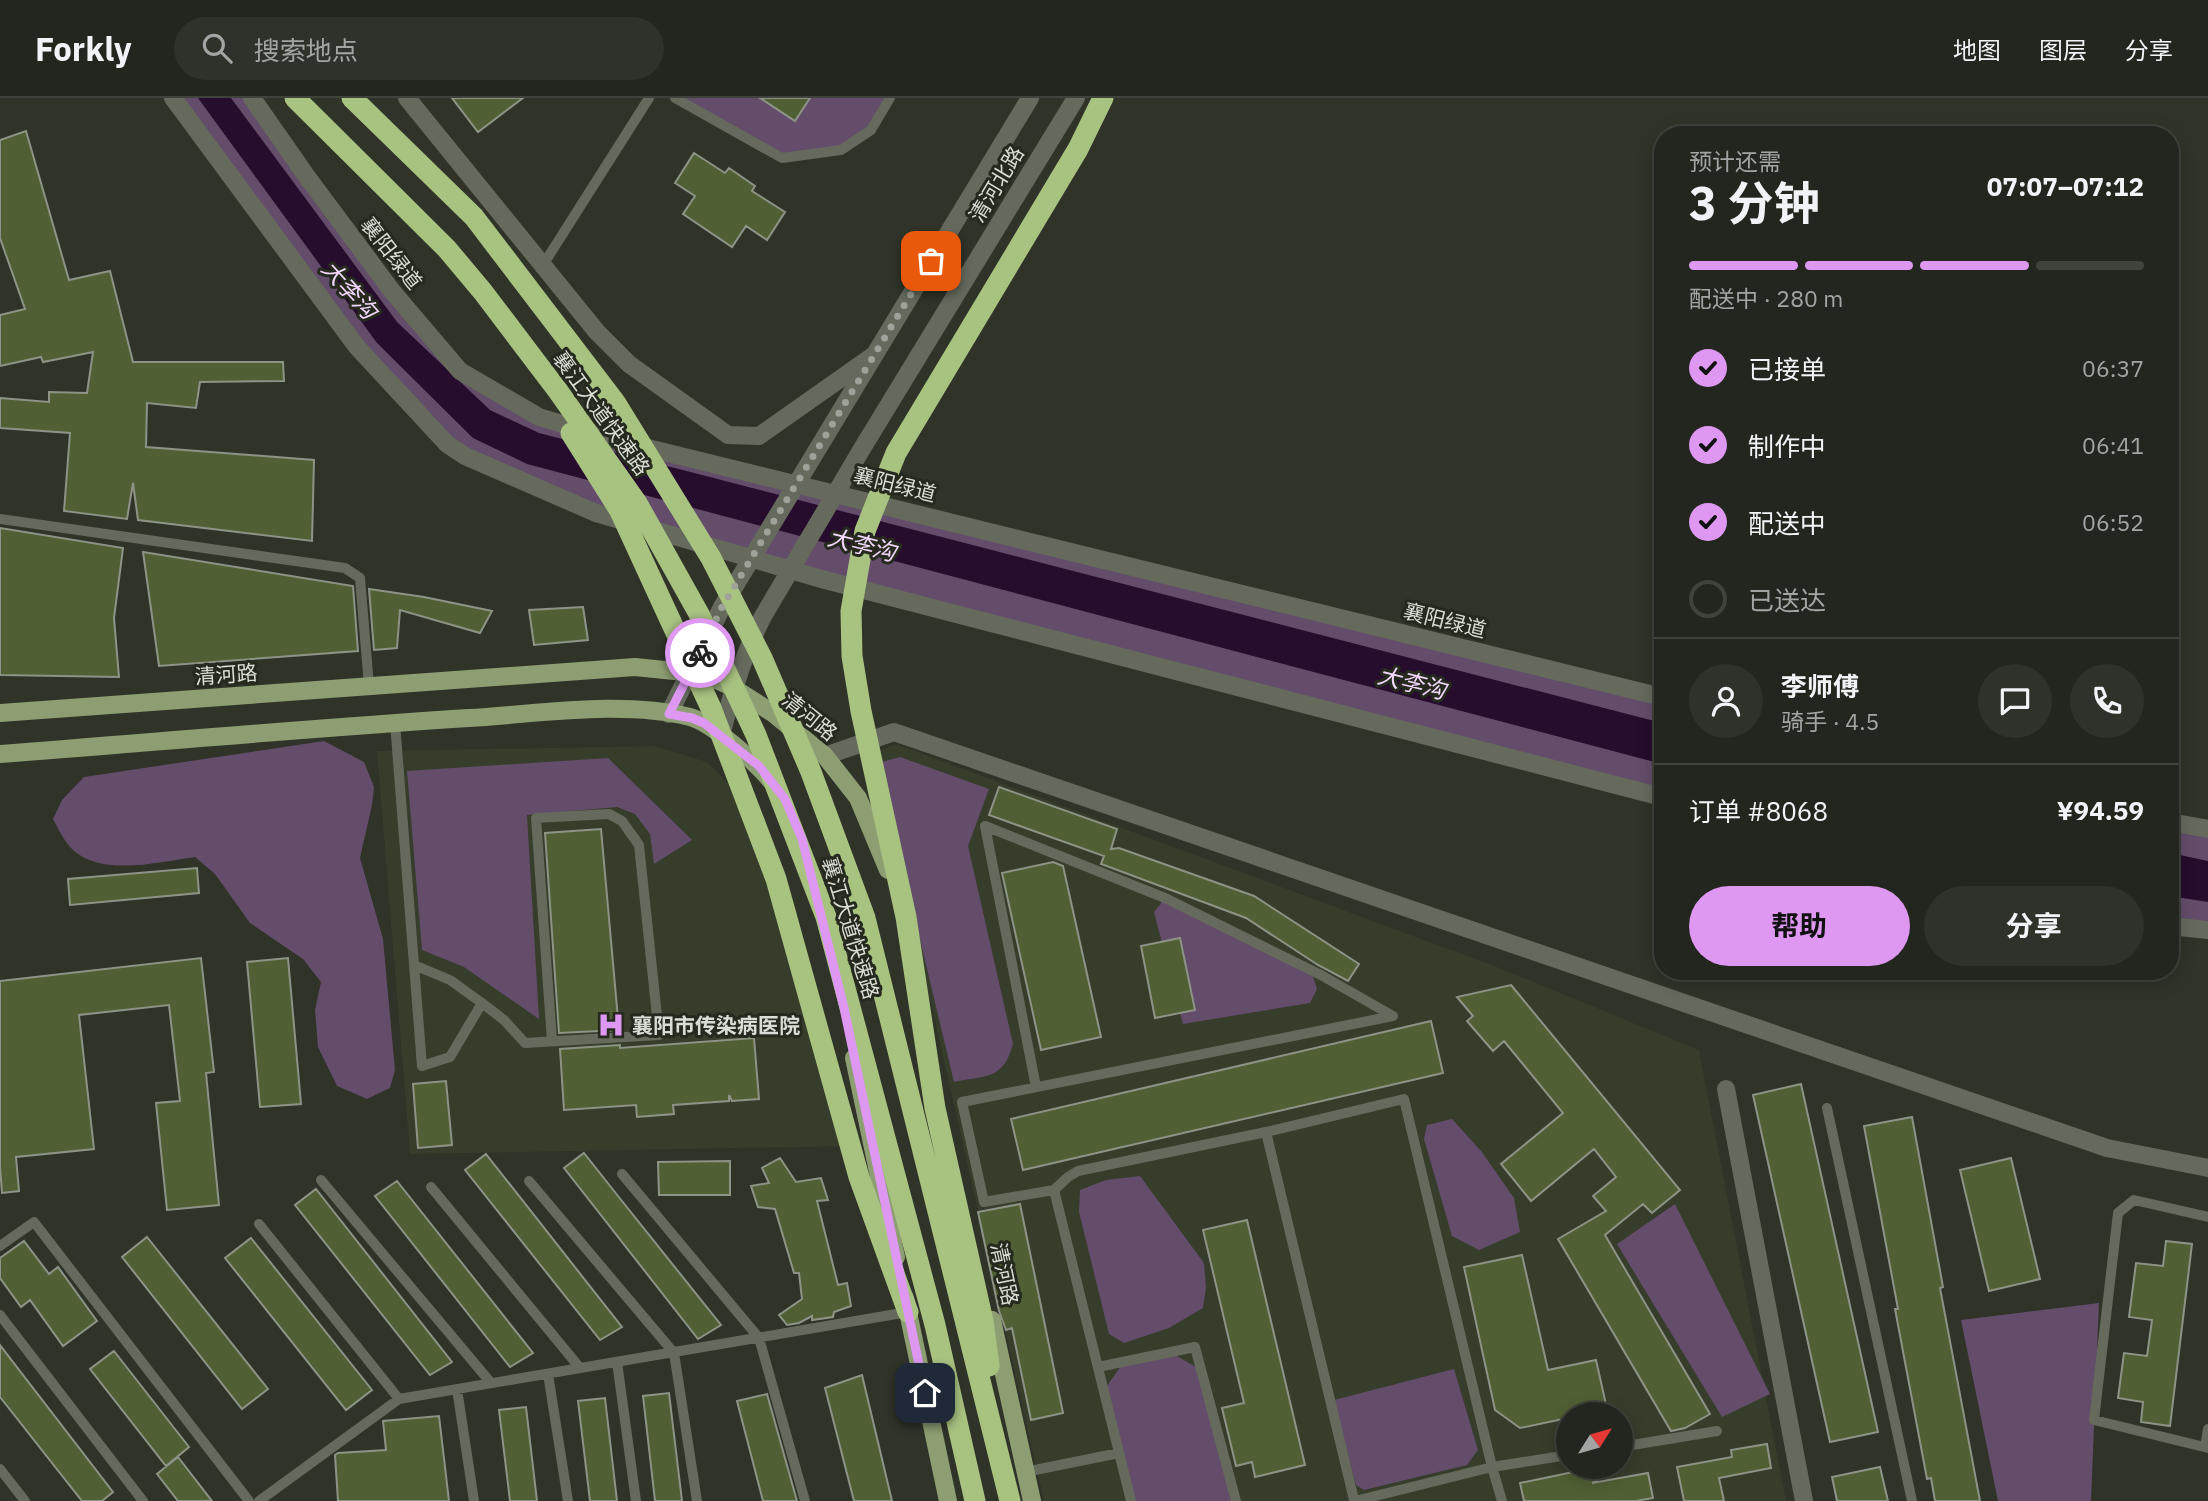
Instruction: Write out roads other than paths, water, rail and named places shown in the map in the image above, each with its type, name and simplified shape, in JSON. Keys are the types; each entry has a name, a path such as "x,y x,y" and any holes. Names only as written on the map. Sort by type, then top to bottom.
{"highway":[{"name":"襄江大道快速路","path":"295,98 447,249 483,292 558,391 637,503 687,592 756,735 827,917 935,1325 975,1501"},
{"name":"襄江大道快速路","path":"352,98 474,217 615,402 711,558 762,658 811,772 865,918 1015,1473 1010,1501"},
{"path":"1015,1473 935,1108 905,917 861,711 852,656 851,611 864,530 896,453 1078,149 1103,98"},
{"path":"483,292 620,511 711,708 776,879 859,1177 908,1312"}],"main road":[{"name":"清河路","path":"0,713 635,667 704,674 733,687 774,715 825,756 858,798 887,865 944,1106 1015,1473 1032,1501"},
{"path":"0,754 395,723 634,708 692,718 721,736 759,766 785,799 802,839 844,1008 948,1501"}],"street":[{"path":"173,98 357,346 447,444 465,456 596,513 824,580 1654,795"},
{"name":"襄阳绿道","path":"252,98 392,292 460,371 539,417 619,441 1654,695"},
{"path":"407,98 597,332 629,364 728,435 759,436 875,355"},
{"name":"清河北路","path":"669,714 728,596 1030,98"},
{"name":"清河北路","path":"721,736 733,687 762,618 1076,98"},
{"path":"825,756 894,733 2106,1148 2208,1168"},
{"path":"2179,824 2208,829"},
{"path":"2179,927 2208,930"},
{"path":"1726,1089 1804,1501"}],"lane":[{"path":"543,265 649,98"},
{"path":"675,98 782,158 841,150 871,130 890,98"},
{"path":"0,519 345,568 360,578 369,686"},
{"path":"395,723 422,1066 450,1057 482,1003"},
{"path":"414,965 450,980 504,1020 525,1043 659,1035 639,845 621,821 609,814 536,818 552,1041"},
{"path":"1036,1087 985,826 1166,898 1321,975 1393,1016 962,1102 984,1202 1054,1190 1078,1171 1266,1132 1404,1099 1502,1501"},
{"path":"1827,1108 1912,1501"},
{"path":"1266,1132 1355,1500 1492,1467 1556,1457"},
{"path":"622,1174 759,1339 806,1501"},
{"path":"321,1180 491,1383"},
{"path":"529,1181 674,1353 697,1501"},
{"path":"431,1187 580,1368"},
{"path":"1054,1190 1131,1501"},
{"path":"2208,1217 2134,1200 2118,1213 2094,1420 2207,1447 2208,1429"},
{"path":"0,1246 34,1222 249,1501"},
{"path":"259,1224 400,1399"},
{"path":"259,1501 400,1399 908,1312"},
{"path":"0,1315 143,1501"},
{"path":"1098,1367 1195,1347 1236,1501"},
{"path":"617,1362 636,1501"},
{"path":"548,1374 568,1501"},
{"path":"457,1389 474,1501"},
{"path":"1633,1445 1717,1431"},
{"path":"1015,1473 1119,1453"},
{"path":"0,1469 25,1501"}],"water":[{"name":"大李沟","path":"198,98 231,98 397,322 490,410 539,433 1654,721 1654,762 527,464 473,438 377,343"},
{"path":"2179,855 2208,861 2208,902 2179,897"}],"place":[{"name":"襄阳市传染病医院","path":"611,1025"}]}
